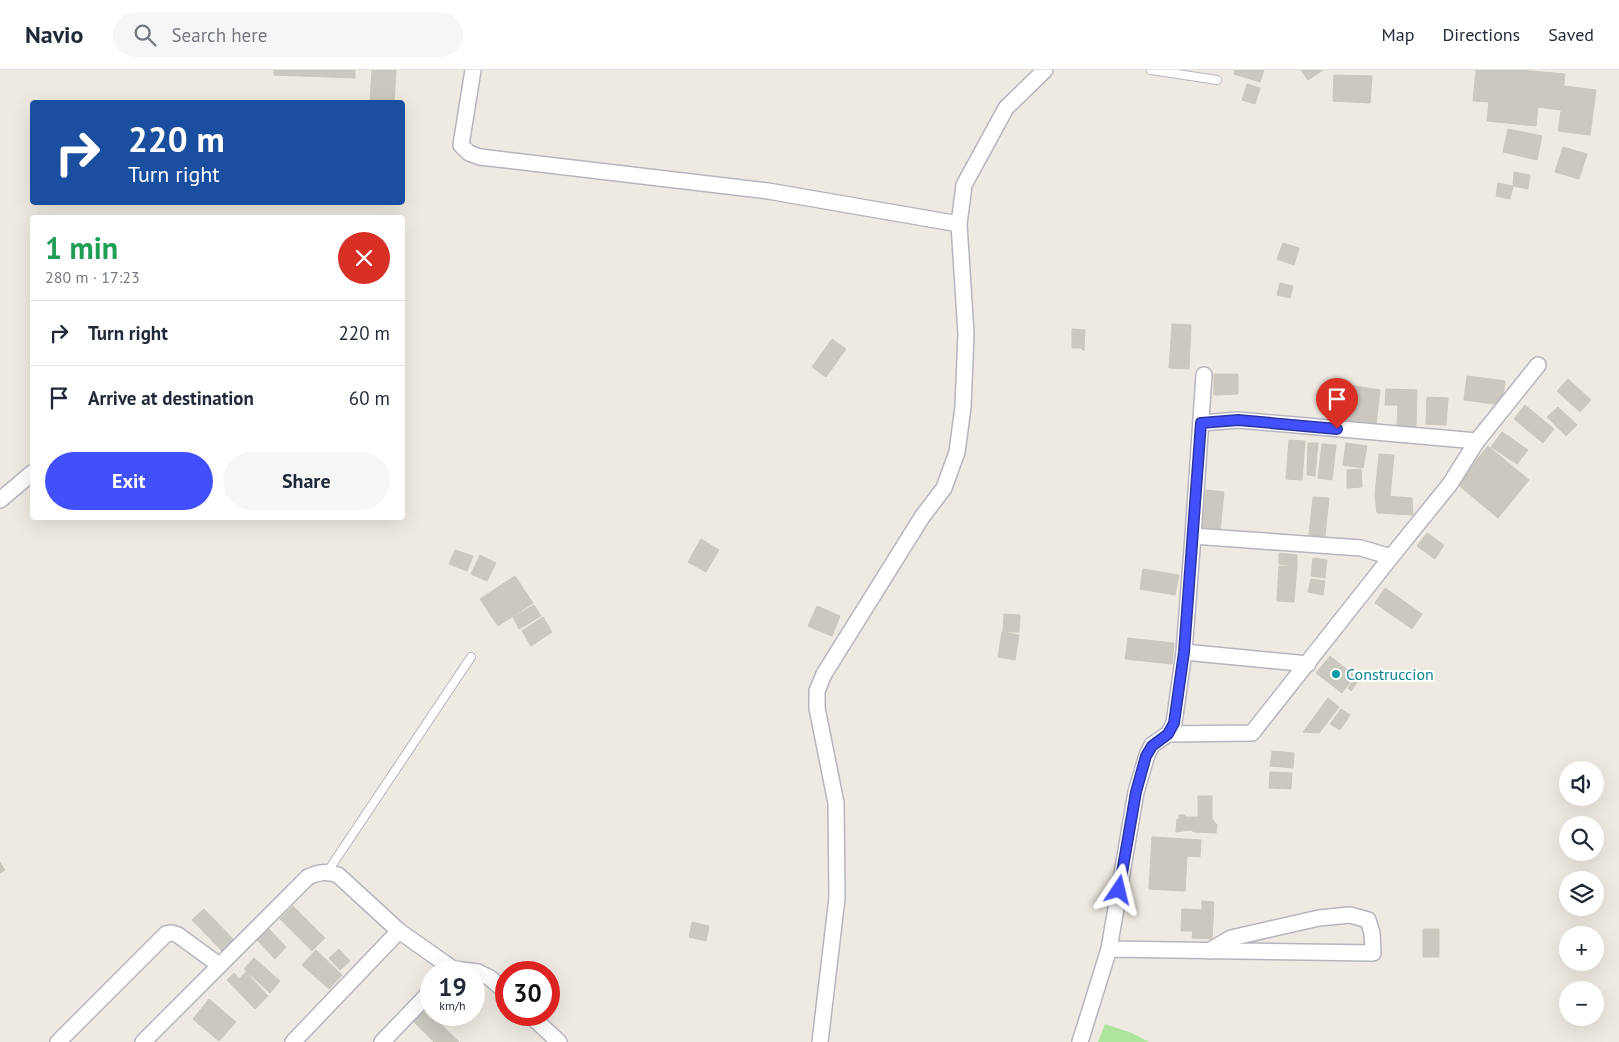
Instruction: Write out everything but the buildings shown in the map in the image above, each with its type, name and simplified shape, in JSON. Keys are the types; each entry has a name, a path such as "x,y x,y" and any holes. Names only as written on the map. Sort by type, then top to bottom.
{"street":[{"path":"473,70 461,145 469,153 480,157 768,191 959,224"},
{"path":"820,1042 837,898 836,803 817,708 817,691 824,674 922,517 944,488 957,452 964,407 966,334 959,224 964,184 1006,108 1045,70"},
{"path":"1168,734 1252,734 1390,557 1450,484 1477,442 1538,365"},
{"path":"1080,1042 1109,949 1136,792 1146,756 1152,746 1168,734 1174,723 1184,652 1204,374"},
{"path":"1201,423 1238,420 1477,442"},
{"path":"0,500 30,475"},
{"path":"1193,536 1361,548 1390,557"},
{"path":"1184,652 1308,664"},
{"path":"143,1042 308,877 316,873 328,871 338,874 399,931 438,961"},
{"path":"1109,949 1209,951 1373,953 1372,934 1368,920 1350,915 1231,938 1209,951"},
{"path":"292,1042 399,931"},
{"path":"58,1042 166,934 178,935 220,965"},
{"path":"382,1042 420,1002"},
{"path":"542,1026 559,1042"}],"lane":[{"path":"1150,70 1217,80"},
{"path":"328,871 471,657"}],"green space":[{"path":"1105,1024 1132,1033 1149,1042 1098,1042"}],"place":[{"name":"Construccion","path":"1336,674"}],"route":[{"path":"1119,890 1136,792 1146,756 1152,746 1168,734 1174,723 1184,652 1201,423 1238,420 1337,429"}]}
